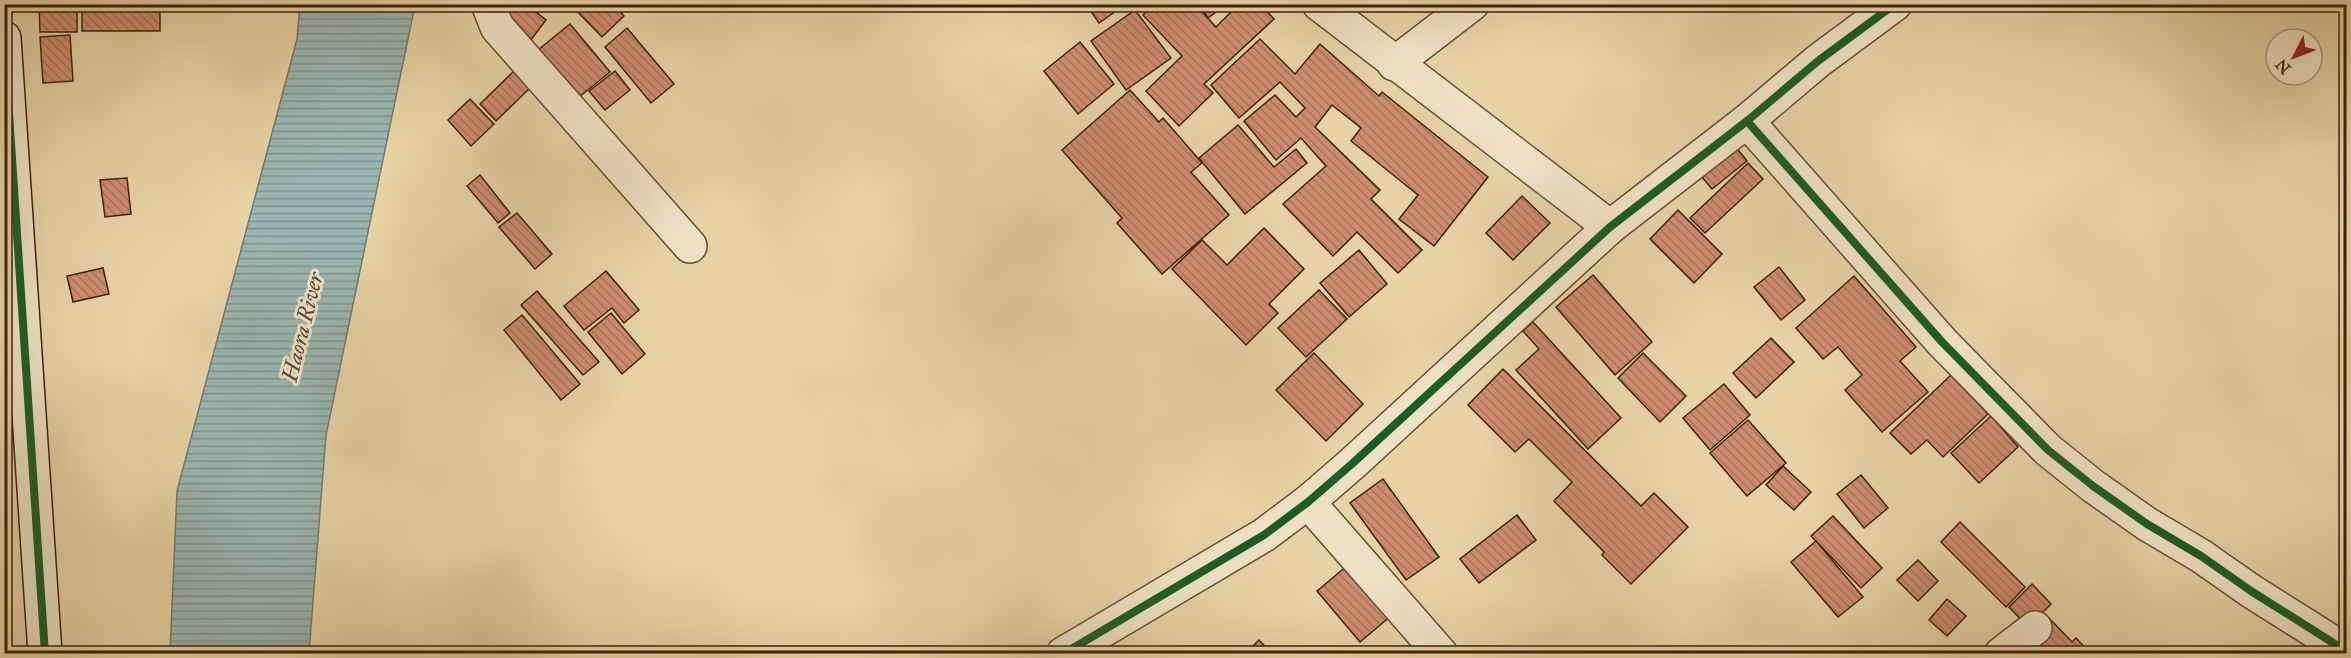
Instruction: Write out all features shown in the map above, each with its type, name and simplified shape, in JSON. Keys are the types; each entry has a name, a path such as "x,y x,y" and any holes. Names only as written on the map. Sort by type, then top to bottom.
{"street":[{"path":"488,4 497,27 690,246"},
{"path":"1319,4 1610,228"},
{"path":"1394,64 1472,4"},
{"path":"1063,654 1264,535 1308,502 1610,228 1818,61 1895,4"},
{"path":"4,38 45,654"},
{"path":"1746,121 1942,342 2048,450 2093,486 2147,524 2201,556 2251,591 2346,651"},
{"path":"1308,502 1441,654"},
{"path":"2001,654 2035,628"}],"water":[{"name":"Haora River","path":"300,5 415,5 326,435 309,653 170,653 177,491 297,39"}],"building":[{"path":"39,4 77,4 77,32 40,32"},
{"path":"82,4 160,5 160,31 82,31"},
{"path":"500,4 526,4 546,20 524,49"},
{"path":"570,4 613,4 624,16 602,37"},
{"path":"1086,4 1126,4 1099,23"},
{"path":"1154,4 1195,4 1216,27 1239,4 1260,4 1274,19 1204,84 1213,93 1179,126 1146,91 1182,56 1143,15"},
{"path":"1199,4 1227,4 1208,18"},
{"path":"1135,10 1171,58 1126,90 1091,41"},
{"path":"570,24 610,72 568,106 528,58"},
{"path":"627,28 674,84 651,103 605,47"},
{"path":"70,35 73,81 43,83 40,37"},
{"path":"1260,39 1295,74 1320,44 1379,96 1382,92 1488,177 1434,246 1399,219 1418,195 1351,141 1361,128 1332,105 1315,127 1380,190 1371,199 1422,250 1398,273 1357,232 1333,256 1283,204 1326,166 1301,138 1276,160 1244,121 1275,95 1296,117 1305,108 1280,82 1239,118 1211,85"},
{"path":"1080,42 1114,84 1078,114 1044,71"},
{"path":"516,69 532,86 496,121 480,104"},
{"path":"615,71 630,90 605,110 589,91"},
{"path":"1130,90 1159,122 1163,118 1202,163 1191,172 1229,215 1162,274 1117,223 1122,218 1062,150"},
{"path":"470,99 494,124 471,146 448,120"},
{"path":"1238,125 1274,167 1296,149 1307,163 1245,214 1199,158"},
{"path":"1730,140 1747,161 1712,189 1695,169"},
{"path":"1748,163 1763,179 1705,233 1690,218"},
{"path":"480,175 510,213 498,223 467,186"},
{"path":"127,178 131,214 105,217 100,180"},
{"path":"1522,196 1550,223 1513,260 1486,233"},
{"path":"1678,210 1722,254 1694,283 1650,239"},
{"path":"517,213 552,254 535,269 499,227"},
{"path":"1264,228 1304,269 1269,304 1278,313 1246,345 1172,269 1202,240 1227,265"},
{"path":"1359,250 1387,284 1349,317 1320,283"},
{"path":"1779,267 1805,300 1781,320 1754,287"},
{"path":"103,268 109,294 73,302 67,276"},
{"path":"606,271 639,310 624,323 612,308 584,330 564,306"},
{"path":"1593,275 1652,342 1615,375 1556,307"},
{"path":"1854,276 1916,347 1900,361 1928,392 1882,432 1845,390 1862,375 1838,347 1823,359 1796,328"},
{"path":"1319,290 1347,319 1306,357 1278,328"},
{"path":"537,291 599,362 583,375 521,305"},
{"path":"611,313 645,354 622,374 588,332"},
{"path":"522,315 580,384 561,400 504,330"},
{"path":"1533,322 1621,418 1588,449 1516,370 1539,349 1523,331"},
{"path":"1771,338 1794,362 1756,398 1733,373"},
{"path":"1314,353 1363,404 1326,441 1276,390"},
{"path":"1643,353 1686,396 1660,422 1618,378"},
{"path":"1503,369 1641,506 1654,493 1688,527 1631,584 1602,555 1604,552 1554,501 1572,482 1529,439 1515,452 1468,405"},
{"path":"1951,375 1988,414 1943,457 1927,440 1911,454 1890,433"},
{"path":"1724,384 1750,415 1710,450 1683,418"},
{"path":"1991,416 2018,447 1979,483 1951,453"},
{"path":"1748,420 1786,463 1747,496 1710,453"},
{"path":"1783,466 1811,492 1794,510 1766,485"},
{"path":"1861,475 1888,508 1864,528 1837,494"},
{"path":"1383,479 1439,557 1406,580 1350,503"},
{"path":"1517,515 1536,540 1479,583 1460,559"},
{"path":"1833,516 1882,568 1861,588 1811,536"},
{"path":"1960,522 2025,587 2006,607 1941,542"},
{"path":"1816,541 1863,597 1838,617 1791,562"},
{"path":"1918,560 1938,581 1918,601 1897,580"},
{"path":"1348,565 1391,616 1360,642 1317,591"},
{"path":"2032,584 2051,604 2028,627 2009,607"},
{"path":"1947,599 1966,616 1947,636 1929,620"},
{"path":"2045,614 2072,642 2076,638 2091,654 2005,654"},
{"path":"1259,640 1272,654 1245,654"}],"cycle path":[{"path":"1063,654 1264,535 1308,502 1610,227 1747,121 1818,61 1895,4"},
{"path":"4,38 45,654"},
{"path":"1747,121 1942,342 2048,450 2093,486 2147,524 2201,556 2251,591 2346,651"}]}
